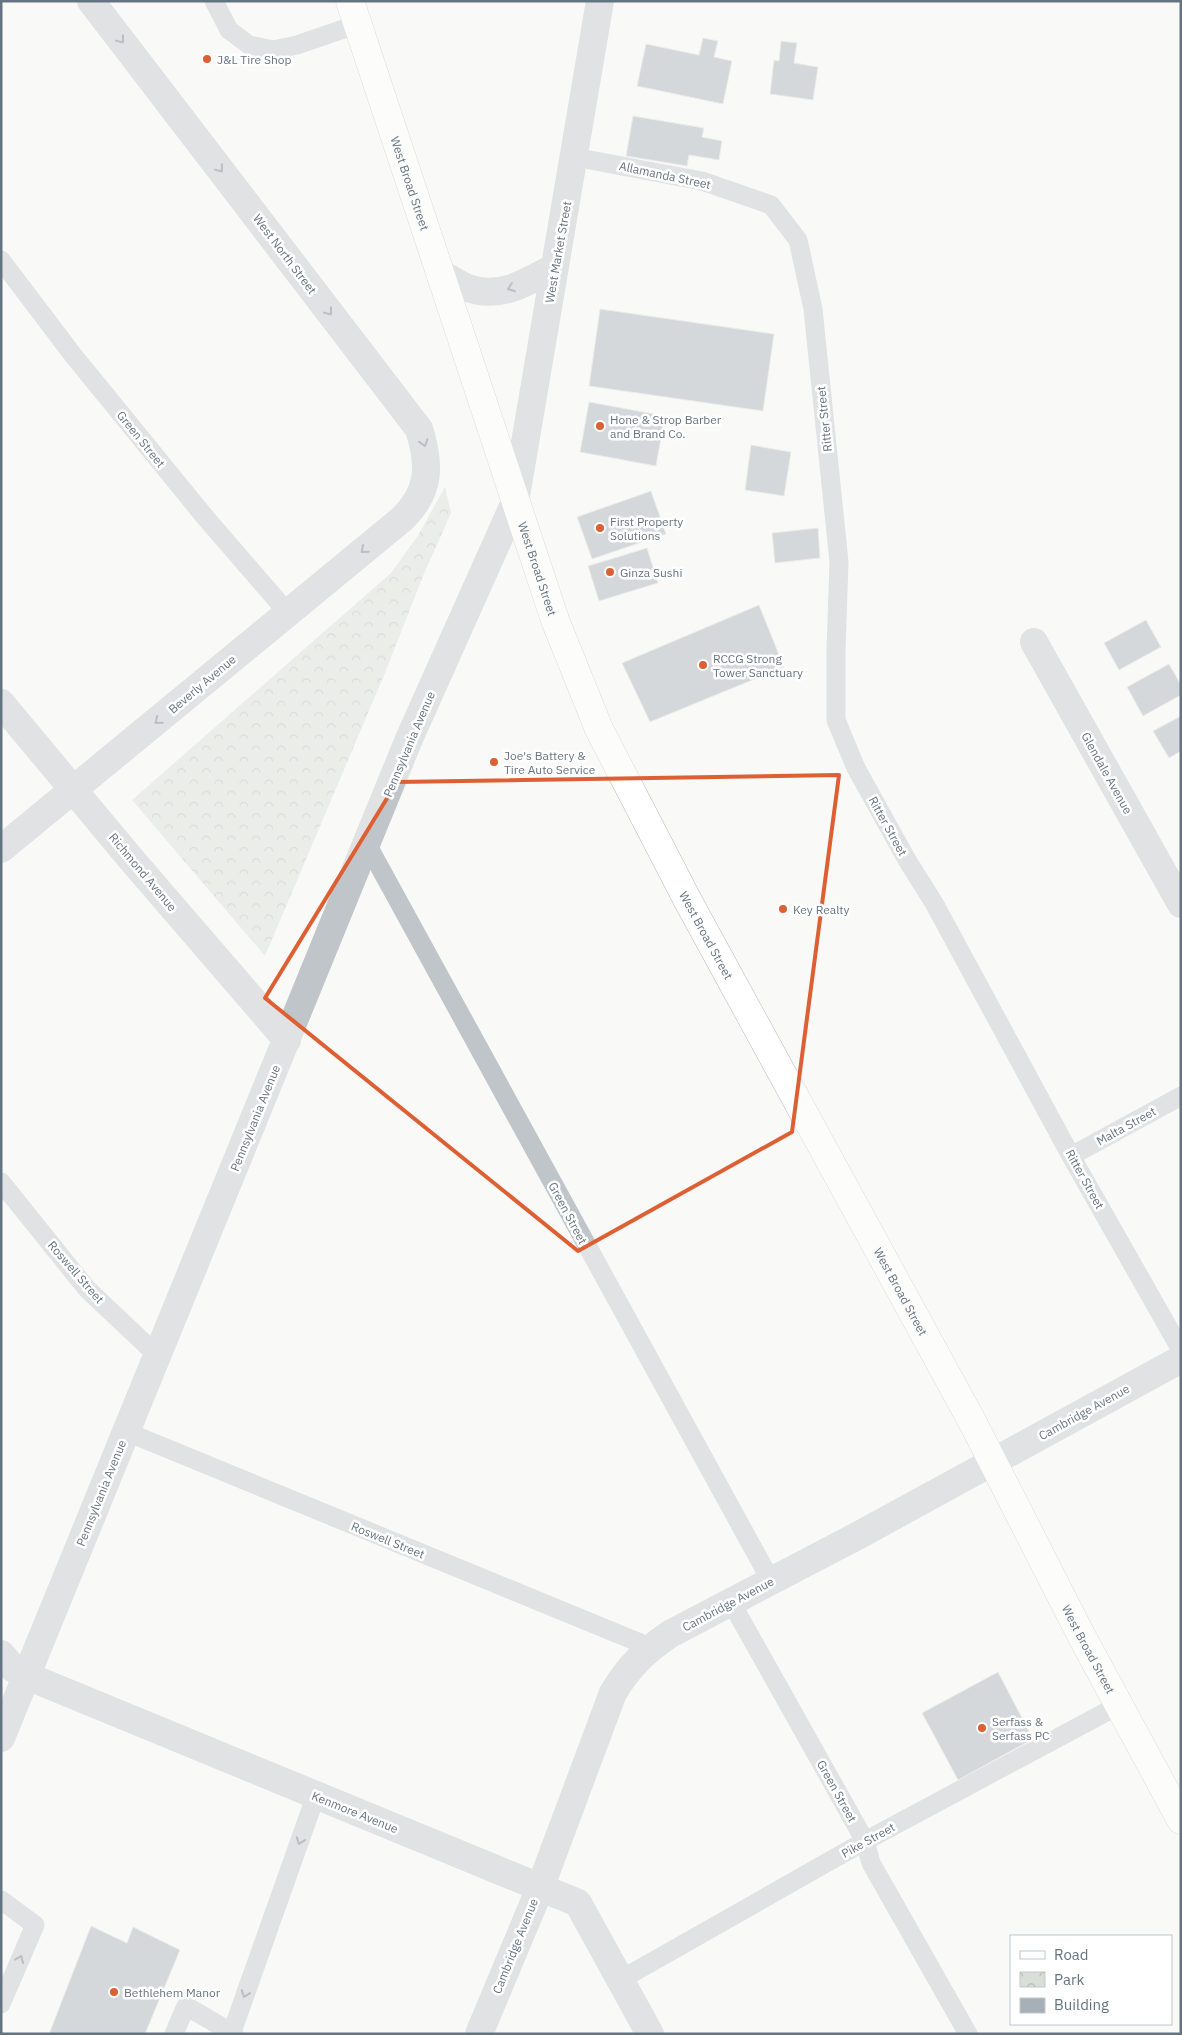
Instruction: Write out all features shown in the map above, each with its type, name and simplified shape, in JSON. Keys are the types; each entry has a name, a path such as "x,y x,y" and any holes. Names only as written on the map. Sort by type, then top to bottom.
{"main road":[{"name":"West Broad Street","path":"354,13 555,620 599,729 688,901 968,1414 1081,1635 1181,1820"}],"street":[{"name":"West North Street","path":"91,1 419,429 427,453 427,472 419,497 402,519"},
{"name":"West Market Street","path":"515,502 600,1"},
{"path":"440,273 471,290 496,294 525,283 555,267"},
{"name":"Pennsylvania Avenue","path":"1,1738 409,740 515,502"},
{"name":"Beverly Avenue","path":"1,849 402,519"},
{"name":"Glendale Avenue","path":"1034,642 1181,904"},
{"name":"Richmond Avenue","path":"1,702 287,1040"},
{"name":"Cambridge Avenue","path":"480,2034 540,1888 613,1693 626,1670 650,1648 670,1634 1181,1359"},
{"name":"Kenmore Avenue","path":"1,1654 14,1669 27,1676 578,1903 650,2034"}],"lane":[{"path":"214,1 229,30 249,45 273,50 297,45 354,13"},
{"name":"Allamanda Street","path":"574,157 702,181 771,205 798,240"},
{"name":"Ritter Street","path":"798,240 813,309 840,562 836,652 836,720 856,768 907,860 934,903 1071,1156 1181,1350"},
{"name":"Green Street","path":"1,260 73,355 205,516 288,613"},
{"name":"Green Street","path":"367,844 770,1581"},
{"name":"Malta Street","path":"1071,1156 1181,1096"},
{"name":"Roswell Street","path":"1,1182 87,1289 158,1356"},
{"name":"Roswell Street","path":"126,1432 650,1648"},
{"name":"Green Street","path":"731,1602 865,1841 871,1863 968,2034"},
{"name":"Pike Street","path":"620,1980 865,1841 1119,1705"},
{"path":"174,2034 186,2006 233,2033 316,1795"},
{"path":"1,1900 35,1925 1,2004"}],"highlighted area":[{"path":"839,775 792,1132 578,1251 265,998 397,782"}],"green space":[{"path":"445,487 451,513 265,956 132,800 391,573 417,537"}],"building":[{"path":"703,38 718,41 714,57 732,61 723,104 637,86 646,44 699,55"},
{"path":"781,41 797,43 794,63 818,67 813,100 770,94 774,60 779,61"},
{"path":"633,116 704,128 702,137 722,141 719,160 689,155 687,166 626,156"},
{"path":"600,309 774,334 763,411 589,386"},
{"path":"589,402 665,416 656,466 580,452"},
{"path":"751,445 791,452 784,496 745,490"},
{"path":"651,491 666,534 592,559 577,517"},
{"path":"818,528 820,558 775,563 772,533"},
{"path":"647,548 658,583 599,601 588,566"},
{"name":"RCCG Strong Tower Sanctuary","path":"759,605 784,667 650,722 622,663"},
{"path":"1146,620 1161,647 1119,670 1104,643"},
{"path":"1169,664 1181,685 1181,695 1143,716 1127,687"},
{"path":"1181,716 1181,751 1169,758 1153,731"},
{"path":"998,1672 1033,1739 958,1780 922,1713"},
{"name":"Bethlehem Manor","path":"91,1926 127,1943 133,1927 180,1950 145,2034 49,2034"}],"place":[{"name":"J&L Tire Shop","path":"207,59"},
{"name":"Hone & Strop Barber and Brand Co.","path":"600,426"},
{"name":"First Property Solutions","path":"600,528"},
{"name":"Ginza Sushi","path":"610,572"},
{"name":"RCCG Strong Tower Sanctuary","path":"703,665"},
{"name":"Joe's Battery & Tire Auto Service","path":"494,762"},
{"name":"Key Realty","path":"783,909"},
{"name":"Serfass & Serfass PC","path":"982,1728"},
{"name":"Bethlehem Manor","path":"114,1992"}]}
